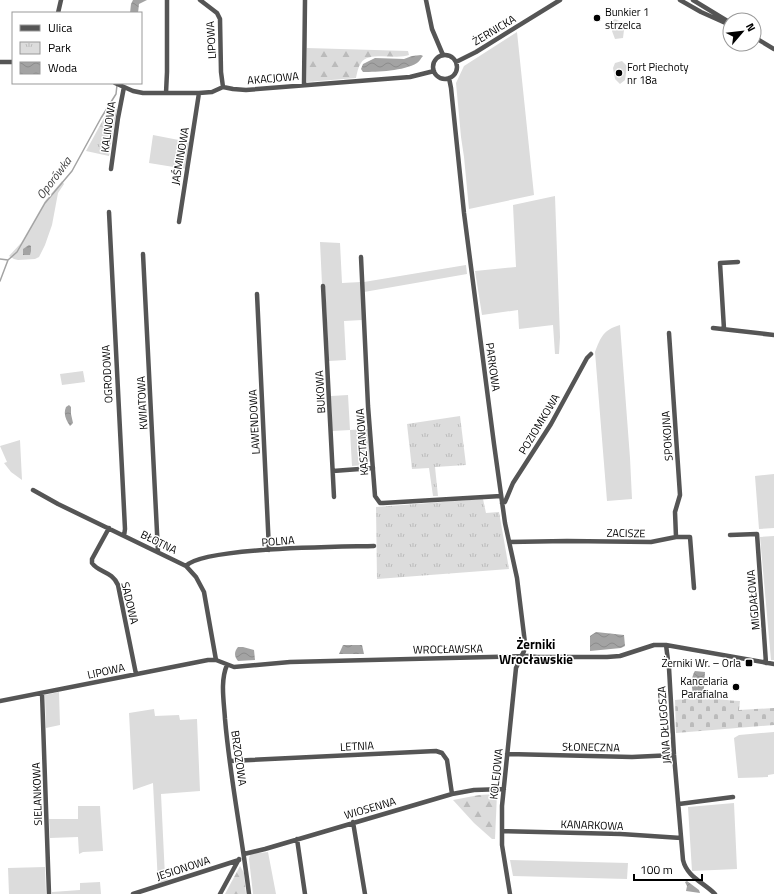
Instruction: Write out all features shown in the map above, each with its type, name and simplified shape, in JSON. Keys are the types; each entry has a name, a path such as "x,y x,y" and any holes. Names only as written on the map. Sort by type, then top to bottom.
{"street":[{"path":"58,12 60,0"},
{"path":"166,93 167,0"},
{"name":"LIPOWA","path":"200,0 217,13 220,19 221,72 223,86"},
{"path":"304,85 305,0"},
{"path":"426,0 432,29 443,55"},
{"name":"ŻERNICKA","path":"456,62 476,52 560,0"},
{"path":"680,0 701,12 722,21"},
{"path":"693,0 722,19"},
{"path":"762,42 774,49"},
{"path":"443,55 450,56 456,62 457,71 452,77 441,78 434,72 433,67 436,60 443,55"},
{"path":"0,62 12,62"},
{"name":"AKACJOWA","path":"223,86 233,89 246,90 418,76 434,72"},
{"name":"PARKOWA","path":"449,78 464,213 501,496 517,578 525,639 525,646 522,656"},
{"path":"119,85 133,91 166,93 212,92 223,86"},
{"name":"KALINOWA","path":"112,168 118,118 119,85"},
{"name":"JAŚMINOWA","path":"179,222 199,93"},
{"name":"OGRODOWA","path":"109,212 125,529 124,536"},
{"name":"KWIATOWA","path":"144,254 158,552"},
{"name":"KASZTANOWA","path":"361,257 368,406 375,496 380,502 501,496"},
{"path":"724,329 720,263 738,262"},
{"name":"BUKOWA","path":"323,286 334,496"},
{"name":"LAWENDOWA","path":"257,294 269,550"},
{"path":"713,328 774,335"},
{"name":"SPOKOJNA","path":"669,333 680,495 675,512 676,537"},
{"name":"POZIOMKOWA","path":"502,503 505,502 513,483 551,424 587,358 591,354"},
{"path":"333,470 373,468"},
{"name":"BŁOTNA","path":"33,490 58,504 186,566 196,577 204,592 216,660"},
{"name":"SADOWA","path":"109,528 92,559 92,563 94,566 112,576 118,585 136,674"},
{"name":"MIGDAŁOWA","path":"730,535 757,534 766,663"},
{"path":"676,537 690,537 694,588"},
{"name":"ZACISZE","path":"509,542 651,542 676,537"},
{"name":"POLNA","path":"186,566 189,562 206,557 269,550 374,546"},
{"name":"WROCŁAWSKA","path":"216,660 234,667 290,662 522,656 608,657 620,656 654,645 666,645 774,664"},
{"name":"JANA DŁUGOSZA","path":"666,645 670,668 674,755 683,860 690,874 715,894"},
{"name":"KOLEJOWA","path":"510,894 502,831 504,789 516,668 522,656"},
{"name":"LIPOWA","path":"0,701 196,662 216,660"},
{"name":"BRZOZOWA","path":"227,665 224,676 224,695 230,761 249,894"},
{"name":"SIELANKOWA","path":"42,693 49,894"},
{"name":"LETNIA","path":"230,761 436,751 442,753 447,760 452,794"},
{"name":"SŁONECZNA","path":"507,754 632,757 674,755"},
{"name":"WIOSENNA","path":"244,854 452,794 474,790 504,789"},
{"path":"679,804 733,797"},
{"path":"353,822 365,894"},
{"name":"KANARKOWA","path":"502,831 681,838"},
{"path":"297,839 304,894"},
{"path":"220,894 239,860 244,854"},
{"name":"JESIONOWA","path":"133,894 239,860"}],"green space":[{"path":"615,19 619,21 624,30 623,38 615,39 612,31 612,21"},
{"path":"517,32 534,195 469,209 456,83 464,66"},
{"path":"307,48 408,51 409,55 397,57 370,57 365,59 359,66 356,78 307,82"},
{"path":"622,61 627,66 625,80 620,84 615,79 613,68 615,63"},
{"path":"110,107 117,109 109,156 86,151"},
{"path":"153,135 189,142 186,169 149,163"},
{"path":"62,181 64,184 58,193 52,225 39,257 35,259 18,260 9,256 21,243 45,201"},
{"path":"555,196 560,337 559,354 555,354 553,325 519,329 518,310 482,315 475,271 516,267 513,205"},
{"path":"320,242 340,243 342,283 361,282 362,320 344,321 346,360 329,361 325,284 322,284"},
{"path":"466,265 467,274 364,292 364,282"},
{"path":"620,325 632,499 607,501 595,352 603,335 610,329"},
{"path":"83,371 85,382 62,385 60,374"},
{"path":"348,395 350,430 332,431 331,396"},
{"path":"460,416 466,465 435,467 438,496 433,496 429,468 412,469 407,424"},
{"path":"368,429 370,461 366,465 352,466 350,430"},
{"path":"20,440 22,480 11,472 4,463 7,462 0,446"},
{"path":"774,474 774,528 759,529 755,476"},
{"path":"483,499 486,513 499,512 509,569 377,579 376,507"},
{"path":"774,536 774,660 771,660 760,537"},
{"path":"59,692 60,725 46,728 45,695"},
{"path":"706,697 740,701 739,710 774,708 774,725 676,733 675,700"},
{"path":"154,709 155,716 179,715 180,720 197,719 200,791 161,794 165,877 168,880 158,884 153,783 133,790 129,713"},
{"path":"774,732 774,774 768,775 768,777 738,778 734,738 739,735"},
{"path":"497,794 495,839 492,839 474,823 453,800 479,795"},
{"path":"734,803 737,869 692,871 688,807"},
{"path":"78,806 100,806 103,851 83,852 79,854 78,837 50,838 49,819 78,819"},
{"path":"268,852 276,894 253,894 249,859 250,854"},
{"path":"510,860 628,863 627,879 513,876"},
{"path":"240,866 244,873 246,894 225,894"},
{"path":"45,867 46,894 9,894 8,868"},
{"path":"100,882 101,894 52,894 52,892 80,890 80,883"}],"water":[{"path":"133,0 147,0 139,4 138,12 130,12"},
{"path":"421,55 423,56 418,62 405,68 369,72 363,72 361,69 363,64 375,58 404,59"},
{"path":"29,245 31,246 30,255 23,255 23,249"},
{"path":"69,405 71,407 73,423 70,426 65,415 66,407"},
{"path":"596,632 624,635 625,646 621,648 590,651 590,636"},
{"path":"343,645 362,645 364,654 339,654"},
{"path":"238,647 254,650 255,660 238,661 235,654"},
{"path":"695,671 705,672 702,695 694,695 693,693 692,679"},
{"path":"687,881 699,890 700,893 686,891 687,886 685,882"}],"waterway":[{"name":"Oporówka","path":"0,281 8,260 17,252 45,203 72,171 116,94 117,85"},
{"name":"Oporówka","path":"0,259 8,260"}],"place":[{"name":"Bunkier 1 strzelca","path":"597,18"},
{"name":"Fort Piechoty nr 18a","path":"619,73"},
{"name":"Żerniki Wr. – Orla","path":"749,663"},
{"name":"Kancelaria Parafialna","path":"736,687"}],"district":[{"name":"Żerniki Wrocławskie","path":"536,652"}]}
